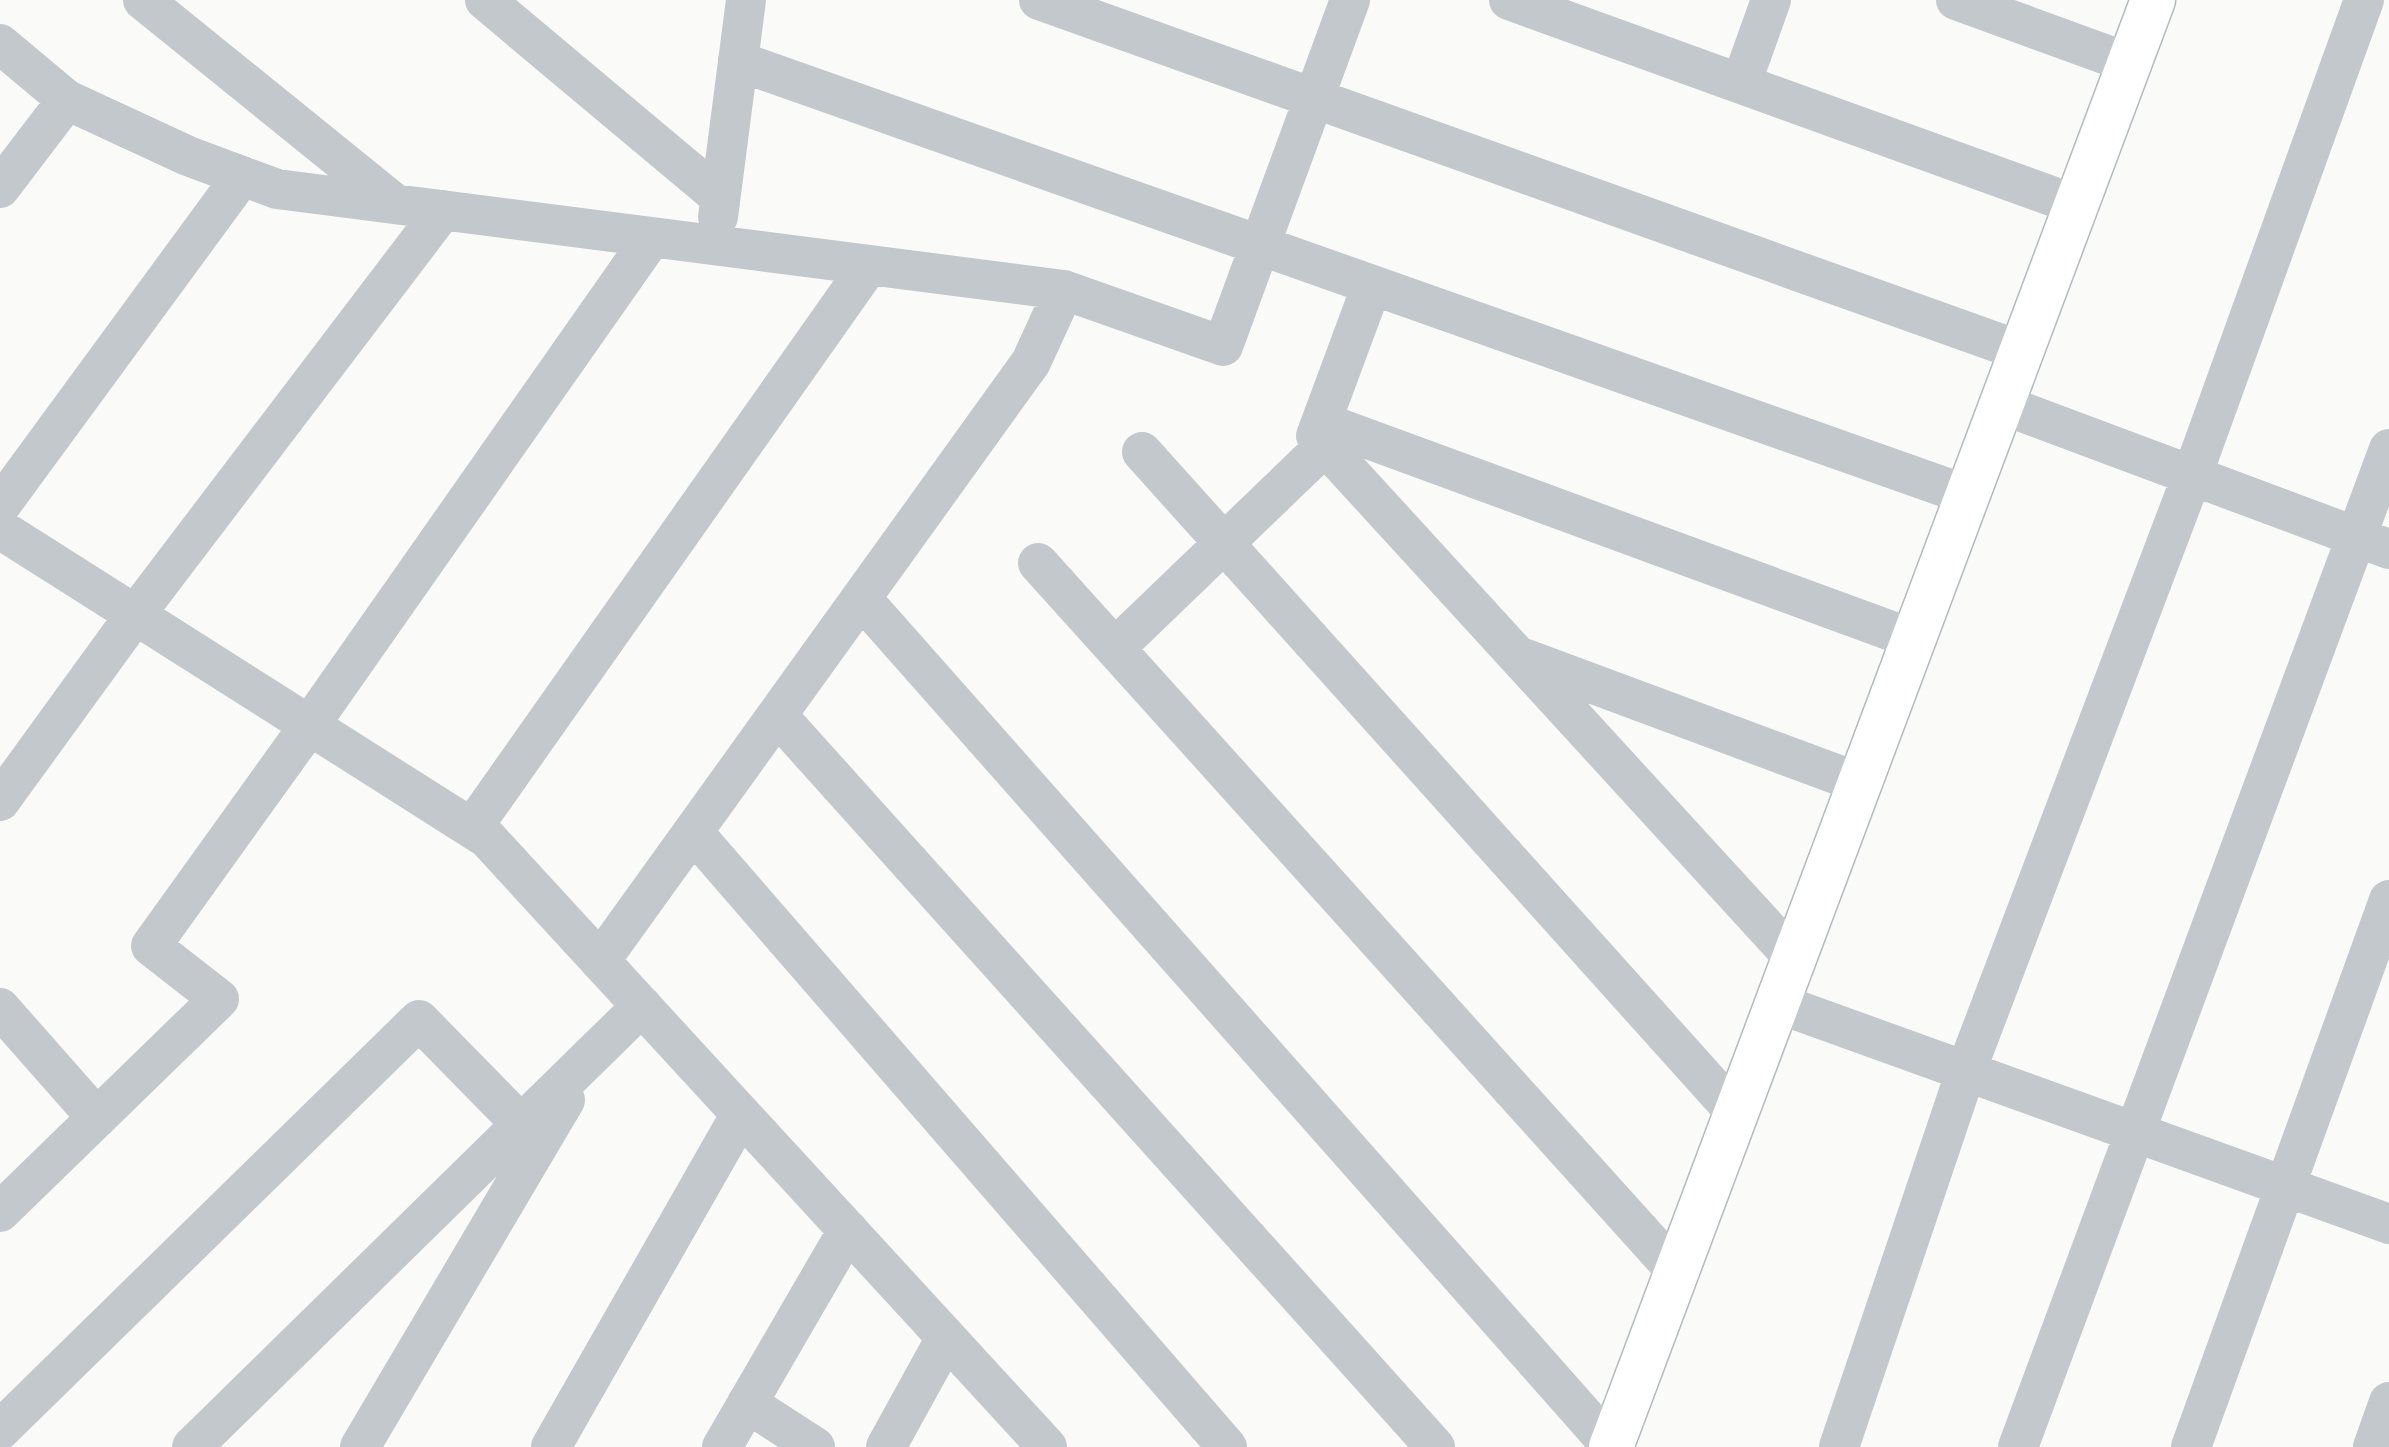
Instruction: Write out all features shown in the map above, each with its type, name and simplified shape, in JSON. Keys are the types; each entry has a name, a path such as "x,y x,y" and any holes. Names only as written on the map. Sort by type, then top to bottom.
{"street":[{"path":"143,0 394,203"},
{"path":"485,0 720,197"},
{"path":"714,245 746,0"},
{"path":"1039,0 2021,351"},
{"path":"0,44 67,100 188,156 277,189 1064,290 1223,346 1350,0"},
{"path":"1509,0 2076,205"},
{"path":"1741,84 1771,0"},
{"path":"1956,0 2129,63"},
{"path":"861,598 1611,1446 2153,0"},
{"path":"1839,1447 1966,1071 2192,476 2364,0"},
{"path":"738,61 1967,495"},
{"path":"0,188 67,100"},
{"path":"0,506 242,176"},
{"path":"0,801 135,615 443,210"},
{"path":"0,1212 219,999 151,946 652,237"},
{"path":"472,828 869,265"},
{"path":"1115,648 1224,544 1324,434 1372,285"},
{"path":"600,961 1031,362 1064,290"},
{"path":"2001,404 2373,543"},
{"path":"1324,434 1913,639"},
{"path":"1324,434 1519,657 1794,958"},
{"path":"2018,1447 2135,1132 2373,543 2389,449"},
{"path":"1142,452 1736,1113"},
{"path":"0,529 487,838 1047,1447"},
{"path":"1038,563 1676,1271"},
{"path":"1519,657 1860,783"},
{"path":"777,715 1435,1447"},
{"path":"693,832 1227,1447"},
{"path":"2191,1447 2389,900"},
{"path":"1777,1003 2389,1224"},
{"path":"192,1447 642,1006"},
{"path":"0,1008 97,1118"},
{"path":"0,1430 419,1020 521,1124"},
{"path":"360,1447 592,1055"},
{"path":"551,1447 741,1114"},
{"path":"722,1447 848,1230"},
{"path":"886,1447 946,1338"},
{"path":"2373,1447 2389,1402"},
{"path":"747,1403 815,1447"}]}
